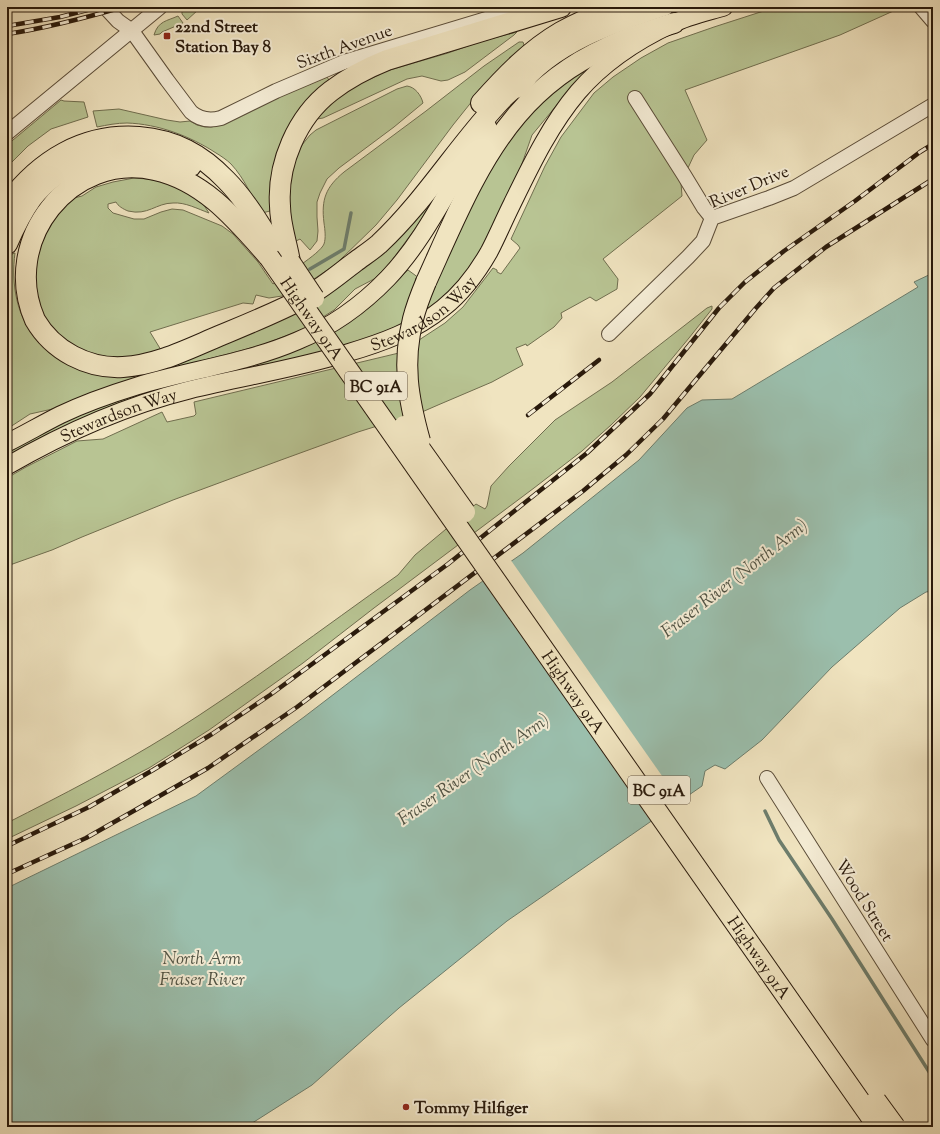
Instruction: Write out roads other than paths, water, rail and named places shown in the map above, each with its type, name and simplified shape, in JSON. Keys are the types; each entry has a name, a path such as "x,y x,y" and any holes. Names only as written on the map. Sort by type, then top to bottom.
{"highway":[{"path":"281,254 279,191 285,160 292,141 302,124 313,108 330,92 350,77 387,60 561,7"},
{"path":"332,280 372,240 480,104 512,70 524,59 560,33 578,23 617,7"},
{"path":"423,452 410,402 406,367 409,338 418,302 426,282 447,235 480,169 497,142 517,115 540,91 572,67 600,51 639,34 670,15"},
{"path":"281,254 207,194 184,179 155,170 135,167 115,168 96,173 79,180 64,190 40,214 31,230 26,244 22,260 22,275 28,306 35,320 58,347 74,357 93,364 122,367 145,364 178,354 293,303 321,288 378,245 431,186 505,96 526,78"},
{"path":"7,204 27,180 40,169 73,148 92,140 130,136 167,141 184,147 199,156 226,180 281,254"},
{"path":"7,244 32,198 61,172 94,156 130,150 165,155 192,166 217,186 240,211 255,234 281,254"},
{"name":"Highway 91A","path":"281,254 330,320 423,452 895,1127"},
{"name":"Highway 91A","path":"281,254 878,1127"}],"main road":[{"name":"Stewardson Way","path":"7,443 62,414 111,394 139,385 241,359 296,342 316,333 350,312 401,264 425,230 481,137 526,78 555,54 587,36 624,20 724,7"},
{"name":"Stewardson Way","path":"7,466 72,432 106,417 142,404 188,390 293,367 350,352 399,335 428,320 444,308 461,291 489,252 545,138 579,91 606,65 650,36 670,15"}],"street":[{"path":"105,7 118,21 132,30"},
{"path":"7,133 160,7"},
{"name":"Sixth Avenue","path":"132,30 192,112 201,119 214,119 221,118 276,91 344,62 526,7"},
{"path":"921,7 933,21"},
{"path":"635,98 704,208 712,218"},
{"name":"River Drive","path":"609,334 688,257 702,241 712,218 794,188 933,105"},
{"name":"Wood Street","path":"767,778 933,1040"}],"water":[{"name":"North Arm Fraser River","path":"933,273 933,591 926,592 900,608 832,667 762,740 725,769 715,765 705,771 702,786 507,921 399,1008 312,1085 246,1127 7,1127 7,888 196,796 304,717 470,590 523,553 639,460 687,408 702,400 732,399 918,287 914,282"}],"waterway":[{"path":"310,269 344,249 351,213"},
{"path":"765,811 779,840 832,919 933,1078"}],"railway":[{"path":"7,26 60,17 99,7"},
{"path":"7,34 36,29 123,7"},
{"path":"7,846 89,807 212,734 270,695 448,564 587,453 650,394 719,308 745,282 784,251 933,144"},
{"path":"7,874 86,838 137,809 208,768 297,707 583,491 626,455 663,419 774,288 826,247 933,179"},
{"path":"528,415 599,360"}],"place":[{"name":"22nd Street Station Bay 8","path":"167,36"},
{"name":"Tommy Hilfiger","path":"406,1107"}],"water label":[{"name":"Fraser River (North Arm)","path":"734,578"},
{"name":"Fraser River (North Arm)","path":"473,769"}]}
